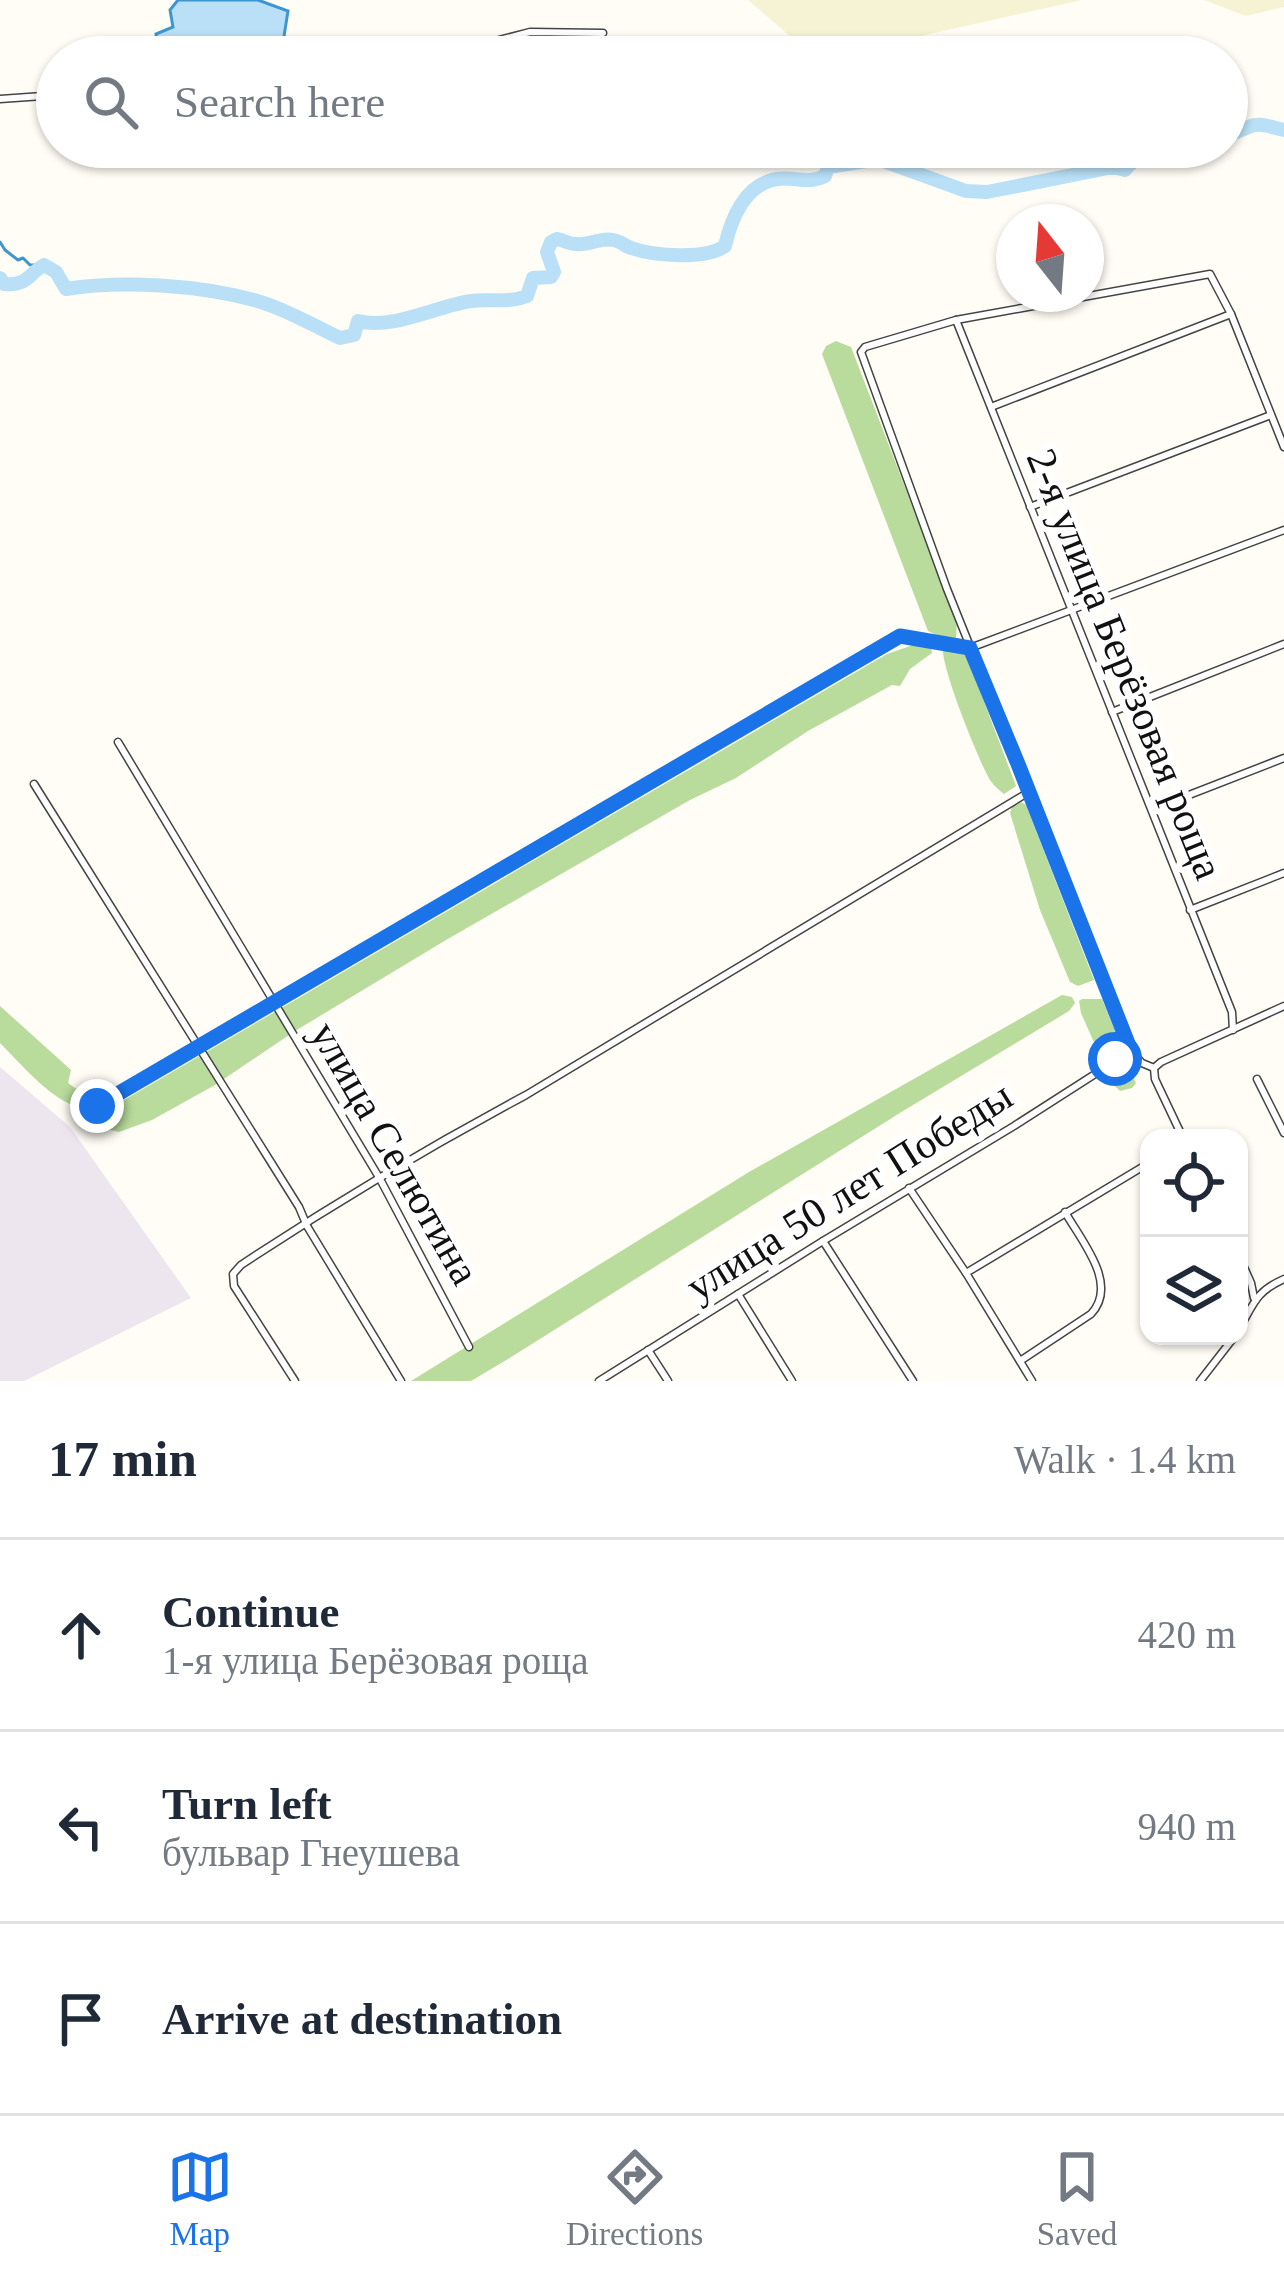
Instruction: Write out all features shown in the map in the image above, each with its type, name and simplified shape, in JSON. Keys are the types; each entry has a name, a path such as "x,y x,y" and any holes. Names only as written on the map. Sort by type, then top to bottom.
{"street":[{"path":"515,36 530,32 603,34"},
{"path":"0,99 36,96"},
{"path":"1154,1069 1131,1051 970,648 861,352 865,346 956,320 1210,274 1284,447"},
{"path":"991,407 1231,314"},
{"name":"2-я улица Берёзовая роща","path":"956,320 1232,1012 1233,1030"},
{"path":"1030,507 1271,415"},
{"path":"97,1106 900,636 970,648 1284,530"},
{"path":"1112,712 1284,644"},
{"name":"улица Селютина","path":"118,742 380,1179 470,1347"},
{"path":"1152,809 1284,758"},
{"path":"34,784 307,1222 400,1381"},
{"path":"295,1381 234,1286 232,1279 241,1265 1029,792"},
{"path":"1190,910 1284,873"},
{"path":"1179,1129 1154,1079 1154,1069 1284,1006"},
{"name":"улица 50 лет Победы","path":"599,1381 1131,1051"},
{"path":"1257,1079 1284,1133"},
{"path":"966,1273 1140,1168"},
{"path":"909,1188 1032,1381"},
{"path":"1020,1361 1090,1314 1104,1292 1066,1212"},
{"path":"823,1240 913,1381"},
{"path":"1248,1276 1254,1298"},
{"path":"1248,1310 1254,1298 1284,1280"},
{"path":"738,1294 792,1381"},
{"path":"1200,1381 1228,1345"},
{"path":"648,1350 668,1381"}],"shaded area":[{"path":"748,0 1082,0 921,36 790,36"},
{"path":"1204,0 1284,0 1284,7 1246,16"},
{"path":"0,1067 70,1127 191,1298 24,1381 0,1381"}],"green space":[{"path":"836,341 851,347 957,622 956,638 945,639 928,631 822,354"},
{"path":"930,643 932,653 910,669 900,686 892,685 808,731 736,778 446,940 215,1085 152,1120 119,1132 90,1120 887,654"},
{"path":"951,646 964,649 1016,786 1004,794 984,769 954,694 943,650"},
{"path":"1021,802 1094,980 1078,986 1070,982 1040,910 1010,813"},
{"path":"1062,995 1075,1003 1069,1011 471,1381 411,1381 749,1172"},
{"path":"1082,999 1102,999 1136,1083 1132,1088 1120,1091 1112,1083 1081,1013"},
{"path":"0,1006 71,1070 68,1083 92,1105 88,1111 51,1092 0,1043"}],"water":[{"path":"178,0 258,0 288,11 284,36 156,36 173,27 170,10"}],"waterway":[{"path":"1248,128 1284,130"},
{"path":"0,278 4,284 18,283 44,265 56,272 66,289 135,285 232,295 265,303 340,338 354,335 358,321 400,320 471,301 527,296 533,278 551,277 554,272 547,252 557,239 581,244 613,240 666,255 716,250 725,246 736,214 756,188 777,179 819,179 828,168"},
{"path":"902,168 966,191 987,192 1108,168"},
{"path":"1117,168 1127,168"},
{"path":"0,242 18,260 44,265"}],"route":[{"path":"97,1106 900,636 970,648 1131,1051 1115,1059"}]}
